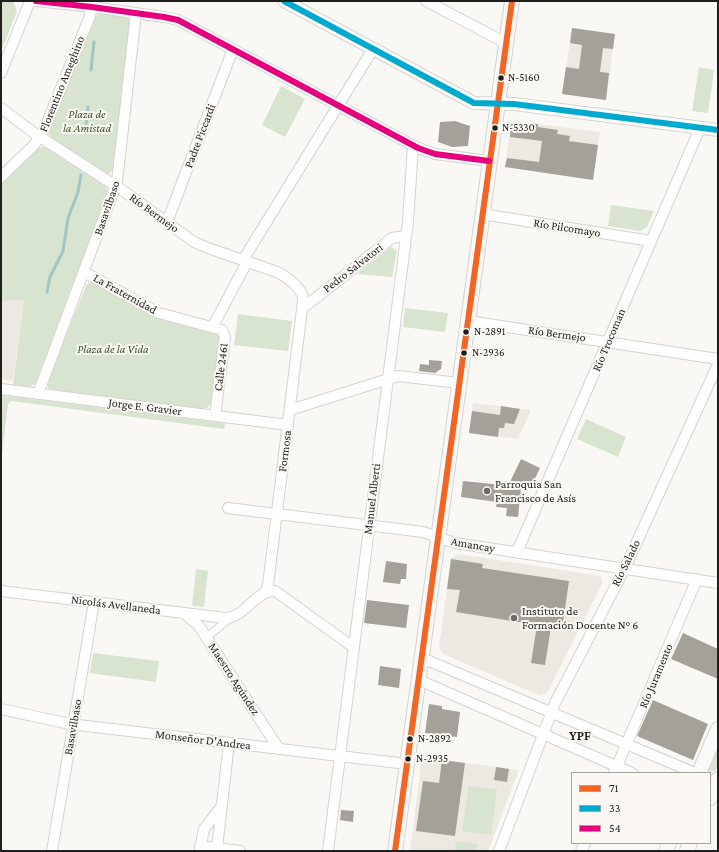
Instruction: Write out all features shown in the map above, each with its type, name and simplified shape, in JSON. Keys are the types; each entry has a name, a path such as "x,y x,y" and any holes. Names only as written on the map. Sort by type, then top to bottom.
{"main road":[{"path":"395,851 512,1"},
{"path":"699,772 718,729"},
{"path":"711,795 716,781"}],"street":[{"path":"1,73 30,1"},
{"path":"36,1 92,4 178,20 413,146 435,154 489,161"},
{"path":"284,1 468,100 480,104 514,104 718,130"},
{"path":"426,1 506,43"},
{"name":"Florentino Ameghino","path":"1,177 40,137 52,111 92,4"},
{"name":"Basavilbaso","path":"38,394 116,186 136,13"},
{"name":"Padre Piccardi","path":"167,222 233,49"},
{"path":"245,261 373,49"},
{"name":"Río Bermejo","path":"1,108 40,137 116,186 199,244 284,276 302,294 303,308"},
{"name":"Río Trocoman","path":"517,552 700,128"},
{"name":"Manuel Alberti","path":"328,851 368,526 406,236 413,146"},
{"name":"Río Pilcomayo","path":"482,214 651,241"},
{"name":"Pedro Salvatori","path":"303,308 392,238 406,236"},
{"name":"Calle 2461","path":"215,416 225,336 222,330 214,326 245,261"},
{"name":"La Fraternidad","path":"84,272 159,313 214,326"},
{"name":"Formosa","path":"265,593 268,585 303,308"},
{"name":"Río Bermejo","path":"468,321 718,359"},
{"name":"Río Salado","path":"499,851 558,695 625,568 718,364"},
{"path":"290,410 388,378 408,376 459,383"},
{"name":"Jorge E. Gravier","path":"1,389 288,425"},
{"name":"Amancay","path":"228,508 423,532 455,543 718,583"},
{"name":"Río Juramento","path":"616,770 697,579"},
{"name":"Nicolás Avellaneda","path":"1,591 230,618"},
{"path":"207,637 230,618 265,593 271,591 279,592 353,647"},
{"name":"Basavilbaso","path":"52,851 94,602"},
{"name":"Maestro Agúndez","path":"184,613 195,621 207,637 279,749"},
{"path":"422,658 693,772"},
{"path":"419,680 543,734 616,770 627,772"},
{"name":"Monseñor D'Andrea","path":"1,709 73,725 407,764"},
{"path":"217,848 229,743"},
{"path":"222,806 204,829 200,848 217,848 240,851"}],"shaded area":[{"path":"572,28 615,34 606,100 562,94"},
{"path":"514,121 600,132 593,180 505,167 511,124"},
{"path":"24,300 13,381 1,379 1,301"},
{"path":"473,403 531,410 518,439 469,433"},
{"name":"Instituto de Formación Docente N° 6","path":"458,554 601,576 603,582 547,693 539,695 443,654 439,647 451,559"},
{"path":"422,757 519,770 488,851 410,851"}],"green space":[{"path":"1,1 13,1 17,11 3,47 1,46"},
{"name":"Plaza de la Amistad","path":"101,13 126,17 130,20 114,170 108,174 51,138 49,133 95,16"},
{"path":"699,67 714,70 708,113 692,111"},
{"path":"281,86 305,99 285,137 262,125"},
{"path":"45,146 105,185 108,192 36,383 29,387 13,385 24,300 1,301 1,183 36,149"},
{"path":"611,205 654,211 647,227 640,231 608,226"},
{"path":"391,247 397,251 392,277 357,274"},
{"name":"Plaza de la Vida","path":"90,282 221,334 212,403 207,408 202,409 49,389 47,380 87,284"},
{"path":"405,308 448,313 445,332 403,327"},
{"path":"238,314 292,321 288,351 234,345"},
{"path":"1,395 225,423 224,429 11,401 8,404 1,463"},
{"path":"586,419 626,437 618,457 577,439"},
{"path":"196,569 208,571 204,607 192,606"},
{"path":"93,653 159,661 156,682 90,673"},
{"path":"718,740 718,766 715,771 710,772 707,769"},
{"path":"469,786 497,789 491,835 462,831"},
{"path":"456,841 477,844 476,851 455,851"}],"building":[{"path":"572,28 615,34 613,49 603,48 600,72 609,73 606,100 562,94 566,67 579,69 582,45 570,43"},
{"path":"455,121 470,126 468,146 452,147 438,142 440,122"},
{"path":"531,123 538,124 538,127 558,130 557,134 570,136 569,141 598,145 593,180 505,167 507,158 539,162 542,141 510,137 511,124 530,126"},
{"path":"429,360 442,361 441,369 435,373 419,371 420,364 429,365"},
{"path":"501,406 520,409 514,424 505,423 504,428 499,428 498,437 469,433 472,411 500,415"},
{"path":"521,459 540,468 530,489 521,488 518,517 506,516 507,508 496,507 497,502 461,497 463,481 502,485 503,481 510,482"},
{"path":"451,559 483,564 482,568 569,581 562,629 551,627 545,665 531,663 537,625 456,612 460,590 447,589"},
{"path":"386,561 407,564 406,579 401,579 400,584 383,582"},
{"path":"367,600 409,605 406,628 364,623"},
{"path":"683,633 718,649 718,679 671,659"},
{"path":"380,666 401,669 399,688 378,685"},
{"path":"653,700 708,724 693,760 637,736"},
{"path":"429,704 442,706 442,709 460,712 457,737 425,733"},
{"path":"442,760 465,763 455,836 416,831 423,781 439,783"},
{"path":"496,767 509,769 507,782 494,780"},
{"path":"341,810 354,811 353,822 340,820"}],"waterway":[{"path":"91,70 94,42"},
{"path":"86,124 88,107"},
{"path":"47,292 50,277 63,251 68,218 78,192 81,175"}],"transit line":[{"name":"54","path":"36,1 92,7 178,20 418,148 435,154 489,161"},
{"name":"33","path":"284,1 474,103 514,104 718,130"},
{"name":"71","path":"395,851 512,1"}],"place":[{"name":"N-5160","path":"501,78"},
{"name":"N-5330","path":"495,128"},
{"name":"N-2891","path":"466,332"},
{"name":"N-2936","path":"464,353"},
{"name":"Parroquia San Francisco de Asís","path":"487,491"},
{"name":"Instituto de Formación Docente N° 6","path":"514,618"},
{"name":"N-2892","path":"410,739"},
{"name":"N-2935","path":"408,759"}],"district":[{"name":"YPF","path":"580,736"}]}
